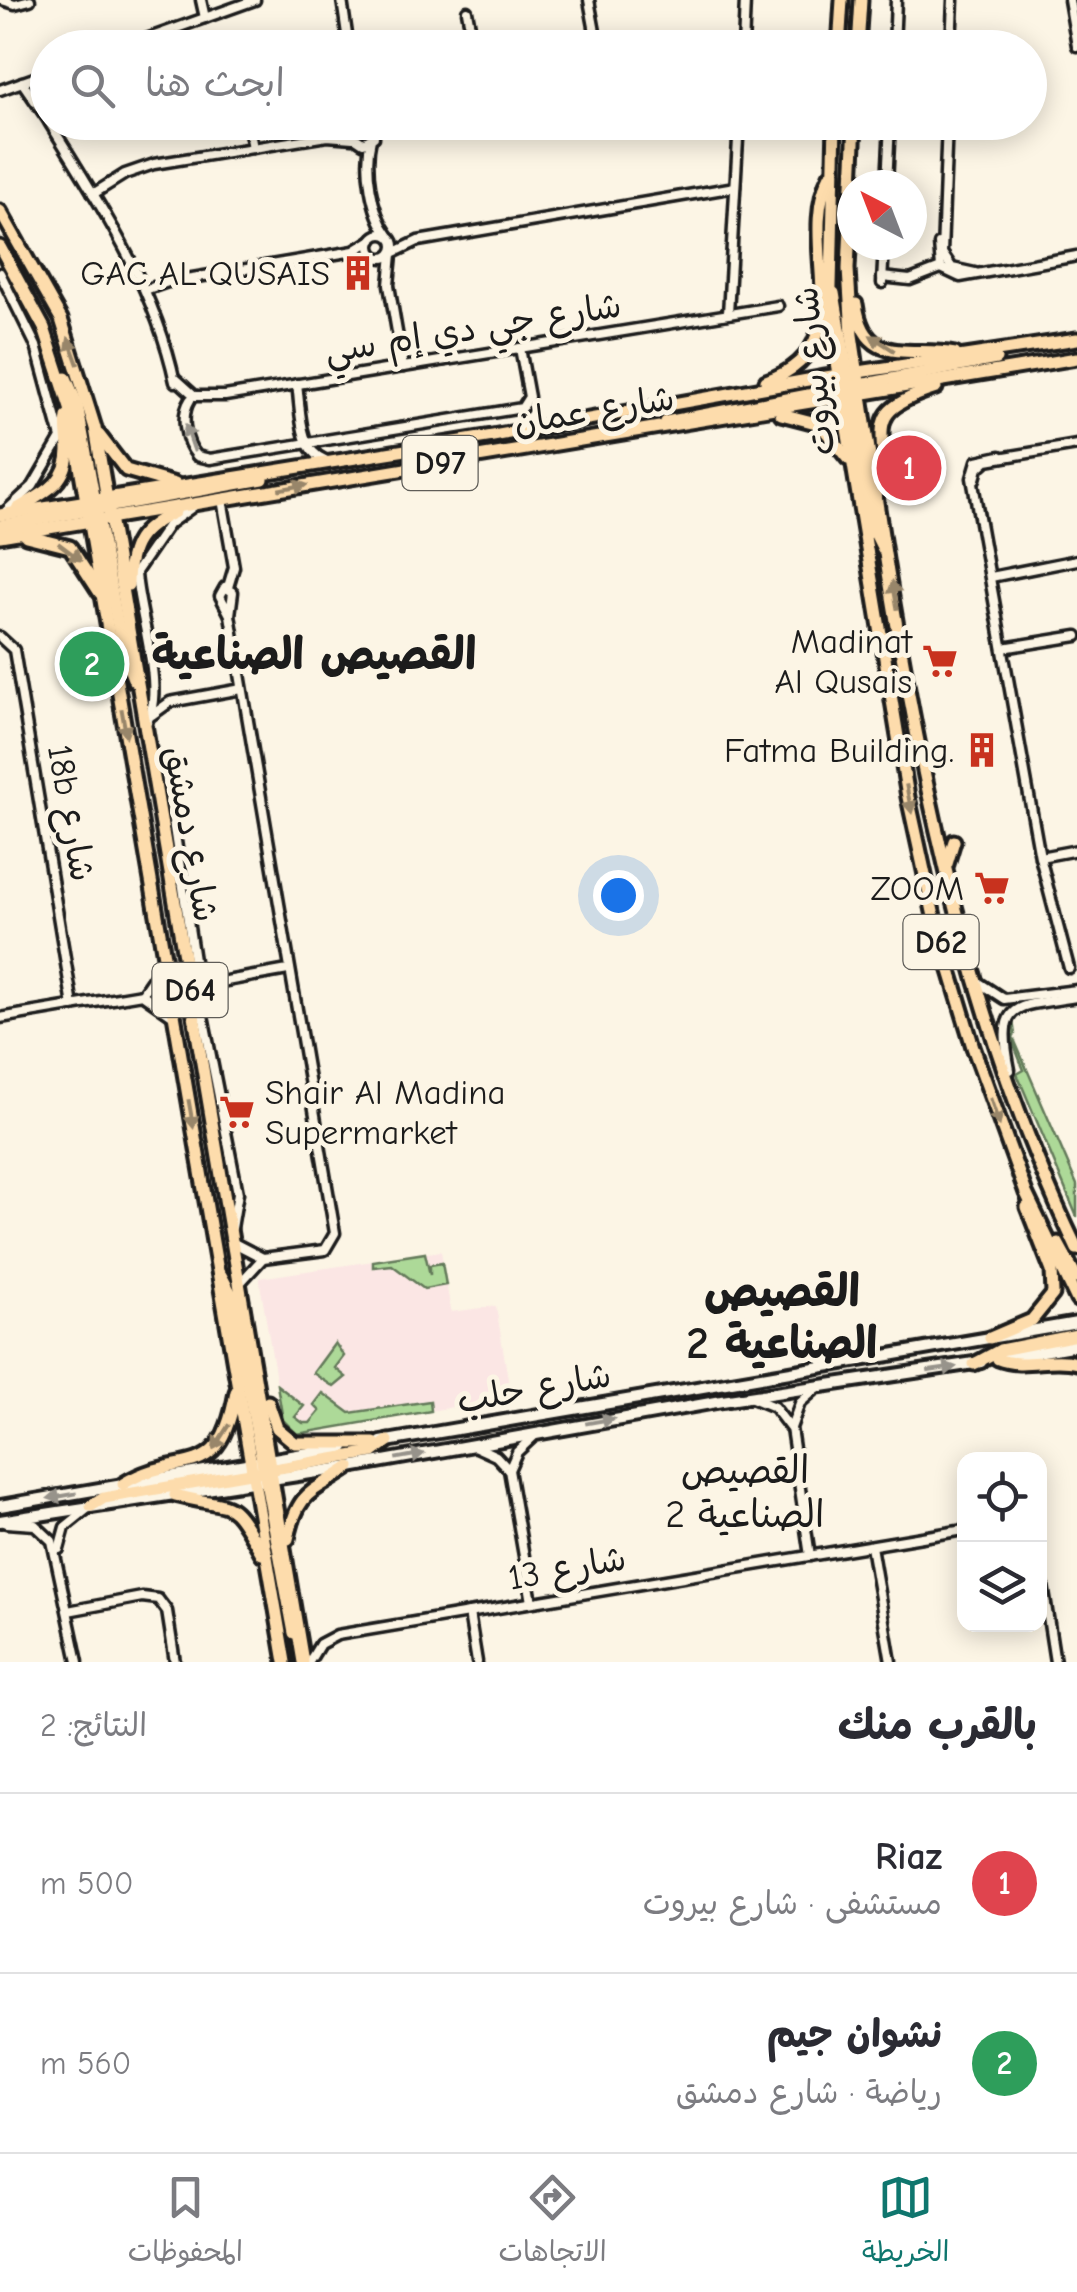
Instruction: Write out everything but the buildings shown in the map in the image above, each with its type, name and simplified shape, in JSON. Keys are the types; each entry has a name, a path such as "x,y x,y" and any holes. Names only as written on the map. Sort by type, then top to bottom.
{"main road":[{"path":"840,30 842,0"},
{"path":"859,30 861,0"},
{"name":"شارع بيروت","path":"834,140 830,284 878,496 946,868 1008,1090 1077,1250"},
{"name":"شارع بيروت","path":"854,140 848,270 852,467 928,890 973,1048 1026,1193 1077,1300"},
{"path":"742,392 792,371 816,345 822,198 832,171"},
{"name":"شارع دمشق","path":"0,211 61,319 95,428 103,597 174,1019 238,1383 286,1548 306,1662"},
{"name":"شارع دمشق","path":"0,247 30,299 60,371 126,599 145,690 149,752 262,1396 266,1560 285,1662"},
{"path":"848,270 860,322 876,342 901,354 943,351 964,357"},
{"path":"11,291 30,299"},
{"name":"شارع عمان","path":"3,518 198,504 752,414 964,357 1077,339"},
{"path":"653,429 684,415 1020,355 1038,346"},
{"name":"شارع عمان","path":"0,536 179,486 742,392 953,378 1074,360"},
{"path":"60,371 78,404 123,653 145,690"},
{"path":"878,496 882,474 880,434 888,414 908,397 953,378"},
{"path":"850,385 874,531 888,556"},
{"path":"3,518 51,489 62,474 70,408"},
{"path":"752,414 814,420 835,438 852,467"},
{"path":"95,428 126,470 179,486"},
{"path":"3,518 98,510 248,484 281,471"},
{"path":"126,599 134,542 147,526 183,506"},
{"path":"17,533 70,547 103,597"},
{"path":"918,727 934,745"},
{"path":"946,868 954,841"},
{"path":"1026,1193 1077,1278"},
{"path":"990,1338 1032,1320 1053,1294 1052,1272 1029,1216 1026,1193"},
{"path":"1064,1222 1077,1238"},
{"path":"200,1234 214,1246"},
{"path":"218,1272 231,1294 288,1618 300,1645"},
{"path":"974,1364 1000,1350 1077,1335"},
{"path":"998,1359 1077,1363"},
{"path":"123,1484 144,1474 199,1460 215,1449 230,1424 238,1383"},
{"path":"262,1396 280,1433 295,1443 374,1443"},
{"path":"91,1506 104,1498 373,1452 388,1441"},
{"path":"286,1548 302,1498 317,1484 350,1467"},
{"path":"174,1495 219,1501 234,1508 249,1525 266,1560"}],"street":[{"path":"2,0 15,4 30,0"},
{"path":"203,0 208,16"},
{"path":"170,30 256,0"},
{"path":"744,30 746,0"},
{"path":"895,30 896,0"},
{"path":"951,30 952,0"},
{"path":"1070,0 1077,46"},
{"path":"341,1 346,30"},
{"path":"590,1 595,30"},
{"path":"467,12 470,30"},
{"path":"0,90 30,80"},
{"path":"26,81 30,89"},
{"path":"60,140 145,290 174,378 190,400 184,417 192,449 202,458 522,408 529,397 520,348"},
{"path":"251,140 253,148"},
{"path":"92,192 154,164 303,140"},
{"path":"356,140 369,166"},
{"path":"373,140 369,166 378,219 373,239 375,256 389,285"},
{"path":"728,314 738,140"},
{"path":"887,170 889,140"},
{"path":"946,140 937,253 942,268 954,277 1077,256"},
{"path":"354,251 375,256 392,254 418,241 736,187"},
{"path":"378,219 390,237 389,285 402,367"},
{"path":"145,290 168,282 354,251 373,239 418,241"},
{"path":"940,240 947,264 975,273"},
{"path":"883,260 882,280 910,280 942,268"},
{"path":"0,273 36,346 60,438 32,486 3,518"},
{"name":"شارع جي دي إم سي","path":"190,400 203,402 778,306"},
{"name":"شارع جي دي إم سي","path":"174,378 195,396 225,396"},
{"path":"296,384 306,443 313,454 334,463"},
{"path":"1069,968 1040,857 971,473 976,461 1058,447 1077,448"},
{"path":"222,499 234,567 228,587 220,594 230,615 332,1223 327,1243 263,1258 241,1282"},
{"path":"170,702 145,690 136,572 172,522 198,504"},
{"path":"990,577 1076,561"},
{"name":"18b شارع","path":"0,636 14,650 75,1005"},
{"path":"1004,648 1077,636"},
{"path":"148,720 170,702 242,689"},
{"path":"149,752 166,768 200,1000 238,1193 232,1228"},
{"path":"1040,857 1077,850"},
{"path":"0,1018 142,994 165,960"},
{"path":"196,969 220,982"},
{"path":"200,1000 208,988 220,982 288,970"},
{"path":"974,978 990,994 1004,1000 1077,994"},
{"path":"142,994 174,1019"},
{"path":"1008,1090 1010,1068 1002,1036 1008,1017 1025,1006 1077,994"},
{"path":"234,1242 263,1258"},
{"name":"شارع حلب","path":"1,1521 174,1495 374,1443 1077,1323"},
{"name":"شارع حلب","path":"0,1506 123,1484 263,1470 350,1467 722,1401 1077,1345"},
{"path":"722,1401 751,1392 754,1386 748,1380"},
{"path":"774,1408 800,1402 817,1388"},
{"path":"752,1398 774,1408 791,1428"},
{"path":"800,1402 791,1428 810,1556"},
{"path":"508,1470 524,1444 540,1432"},
{"path":"470,1446 496,1456 508,1470 532,1602"},
{"path":"58,1559 65,1526 91,1506"},
{"path":"1,1521 43,1529 58,1559 78,1662"},
{"name":"شارع 13","path":"306,1662 320,1644 347,1633 957,1531"},
{"path":"871,1546 891,1662"},
{"path":"68,1611 134,1600 152,1602 168,1618 174,1662"},
{"path":"1047,1608 1056,1662"},
{"path":"469,1612 477,1662"}],"shaded area":[{"path":"441,1251 451,1312 496,1306 511,1397 297,1434 283,1420 259,1278"}],"green space":[{"path":"1013,1021 1013,1037 1077,1185 1077,1217 1017,1074 1024,1070 1011,1038"},
{"path":"425,1253 430,1275 430,1265 442,1263 446,1285 424,1289 392,1265 373,1267 373,1261"},
{"path":"335,1343 344,1356 335,1368 346,1377 334,1387 313,1373"},
{"path":"277,1385 304,1406 295,1417 303,1423 310,1423 320,1411 314,1405 323,1393 350,1413 430,1401 431,1411 297,1434 283,1420"}],"place":[{"name":"GAC AL QUSAIS","path":"358,273"},
{"name":"Riaz","path":"909,468"},
{"name":"Madinat Al Qusais","path":"940,661"},
{"name":"نشوان جيم","path":"92,664"},
{"name":"Fatma Building.","path":"982,750"},
{"name":"ZOOM","path":"992,888"},
{"name":"Shair Al Madina Supermarket","path":"237,1112"}],"district":[{"name":"القصيص الصناعية","path":"314,654"},
{"name":"القصيص الصناعية 2","path":"782,1317"},
{"name":"القصيص الصناعية 2","path":"745,1493"}]}
